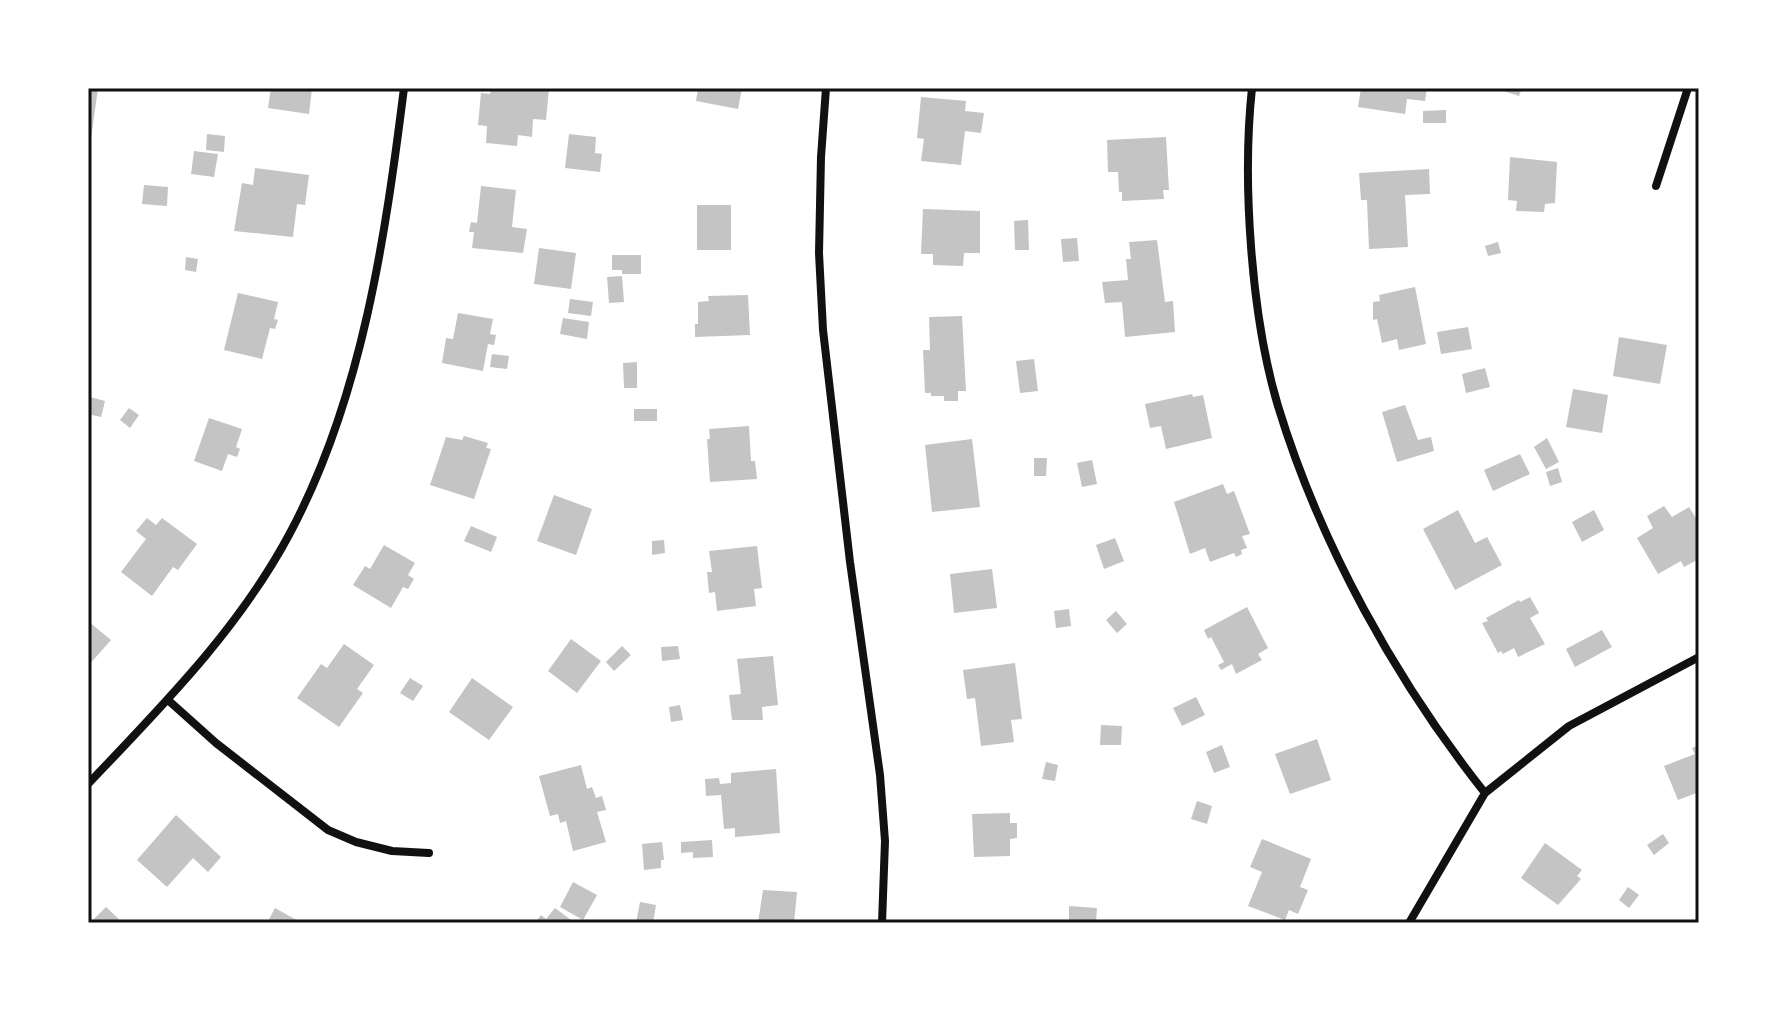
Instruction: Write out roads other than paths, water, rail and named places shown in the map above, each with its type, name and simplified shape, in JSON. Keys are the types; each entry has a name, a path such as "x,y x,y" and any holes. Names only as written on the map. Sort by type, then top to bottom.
{"street":[{"path":"88,784 168,700 247,601 289,536 322,466 343,410 360,343 387,210 404,88"},
{"path":"826,88 819,253 823,330 850,562 880,775 885,841 882,923"},
{"path":"1252,88 1249,178 1262,337 1298,467 1352,587 1442,740 1485,793"},
{"path":"1656,186 1688,88"},
{"path":"1409,923 1485,793 1569,726 1699,657"},
{"path":"168,700 216,743 328,830 356,842 392,851 429,853"}]}
